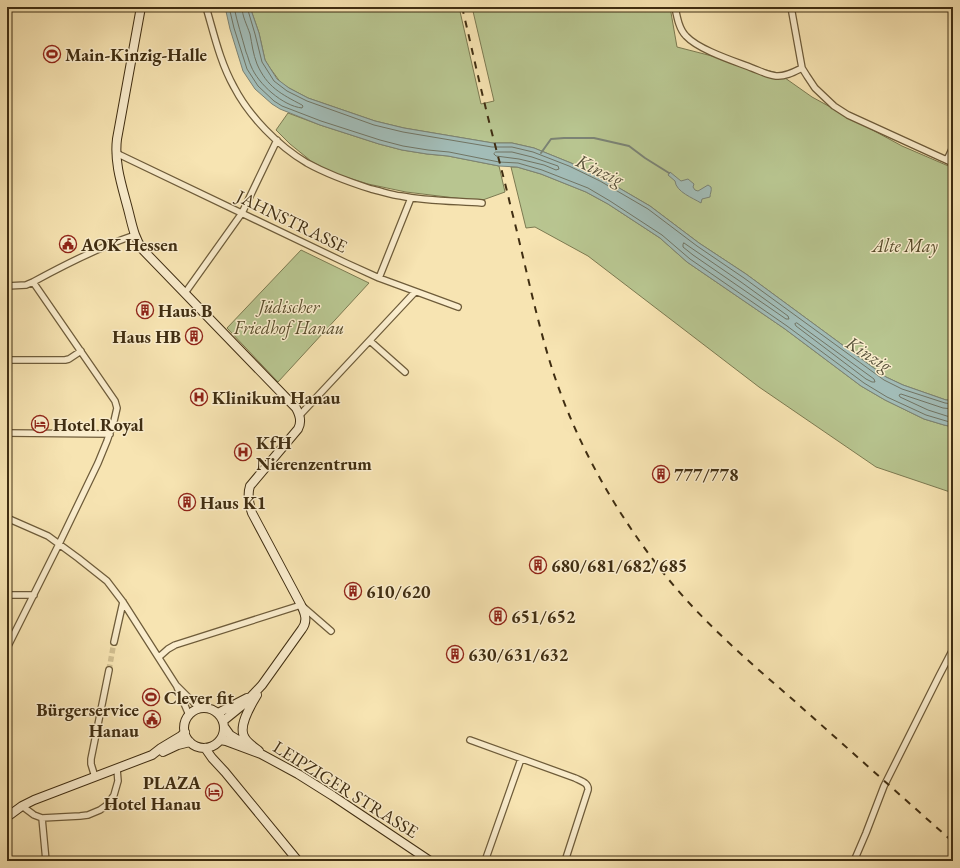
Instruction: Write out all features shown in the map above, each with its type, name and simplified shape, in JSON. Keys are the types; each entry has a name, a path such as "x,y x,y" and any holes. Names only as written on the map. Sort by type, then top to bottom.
{"street":[{"path":"141,7 117,139 116,153 119,177 135,235 143,250 296,408 300,416 300,424 298,429 248,490 248,498 252,513 301,605 306,620 305,626 262,685 242,728 245,738 264,756"},
{"path":"206,7 221,59 233,86 242,100 253,115 277,140 306,162 342,179 393,195 411,198 482,202"},
{"path":"675,7 680,27 685,35 694,43 703,48 741,64 776,76 788,74 802,68"},
{"path":"791,7 802,68 815,88 834,106 848,114 950,161 953,148"},
{"path":"185,293 242,213 277,140"},
{"name":"JAHNSTRASSE","path":"116,153 379,278 458,307"},
{"path":"379,278 411,198"},
{"path":"7,286 26,285 90,253 135,235"},
{"path":"7,648 98,463 110,434 118,408 112,395 33,282"},
{"path":"300,416 415,292"},
{"path":"370,341 405,372"},
{"path":"7,360 65,360 81,351"},
{"path":"7,433 110,434"},
{"path":"7,518 48,536 107,581 176,685 189,715"},
{"path":"7,595 34,595"},
{"path":"114,642 122,602"},
{"path":"158,657 175,645 301,605"},
{"path":"301,605 331,631"},
{"path":"854,861 884,786 953,649"},
{"path":"96,778 91,764 91,759 109,670"},
{"path":"176,685 199,708"},
{"path":"262,685 224,724 223,735 217,743 205,748 197,747 190,742 185,732 185,723 189,715 199,708 211,709 218,713 224,724 230,734 264,756"},
{"path":"218,713 254,693"},
{"path":"152,755 185,732"},
{"path":"470,740 575,778 584,782 588,787 565,861"},
{"name":"LEIPZIGER STRASSE","path":"217,743 226,741 264,756 298,774 430,861"},
{"path":"7,817 22,806 40,798 96,778 152,755 164,752 178,745 190,742"},
{"path":"217,743 220,763 225,772"},
{"path":"205,748 298,861"},
{"path":"484,861 521,759"},
{"path":"22,806 34,816 42,818 88,815 107,805 114,795 118,781 117,769"},
{"path":"42,818 46,861"}],"green space":[{"name":"Alte May","path":"250,7 459,7 481,104 494,101 472,7 670,7 677,47 778,73 812,97 902,146 953,168 953,400 946,400 903,385 886,377 746,274 699,243 650,206 602,178 571,163 534,148 512,143 493,143 404,128 375,121 308,98 289,88 281,83 265,60 259,33"},
{"path":"288,113 320,125 402,150 448,156 499,166 505,192 480,201 406,192 368,184 333,173 311,161 276,130"},
{"path":"511,167 517,167 541,174 586,192 608,204 660,238 687,262 785,329 861,386 885,400 924,419 953,427 953,493 876,467 759,387 588,256 535,227 526,228"},
{"name":"Jüdischer Friedhof Hanau","path":"301,250 369,283 278,382 227,328"}],"water":[{"path":"225,7 250,7 259,33 265,60 277,79 289,88 308,98 375,121 404,128 493,143 512,143 534,148 571,163 602,178 650,206 699,243 746,274 886,377 903,385 946,400 953,400 953,427 924,419 885,400 861,386 785,329 687,262 660,238 608,204 586,192 541,174 517,167 499,166 448,156 402,150 379,144 320,125 280,109 255,89 243,71"},
{"path":"670,172 681,181 688,179 694,184 693,187 695,190 698,191 708,185 711,187 710,197 702,199 701,203 685,194 678,188 675,181 668,175"}],"waterway":[{"path":"541,153 551,139 594,138 629,146 669,173"}],"tunnel":[{"path":"109,670 114,642"}],"railway":[{"path":"462,7 488,118 549,359 570,417 597,473 612,499 646,551 665,575 679,592 725,640 953,842"}],"place":[{"name":"Main-Kinzig-Halle","path":"52,54"},
{"name":"AOK Hessen","path":"68,244"},
{"name":"Haus B","path":"145,310"},
{"name":"Haus HB","path":"194,336"},
{"name":"Klinikum Hanau","path":"199,397"},
{"name":"Hotel Royal","path":"40,424"},
{"name":"KfH Nierenzentrum","path":"243,452"},
{"name":"777/778","path":"661,474"},
{"name":"Haus K1","path":"187,502"},
{"name":"680/681/682/685","path":"538,565"},
{"name":"610/620","path":"353,591"},
{"name":"651/652","path":"498,616"},
{"name":"630/631/632","path":"455,654"},
{"name":"Clever fit","path":"151,697"},
{"name":"Bürgerservice Hanau","path":"152,719"},
{"name":"PLAZA Hotel Hanau","path":"214,792"}],"water label":[{"name":"Kinzig","path":"600,170"},
{"name":"Kinzig","path":"869,354"}]}
